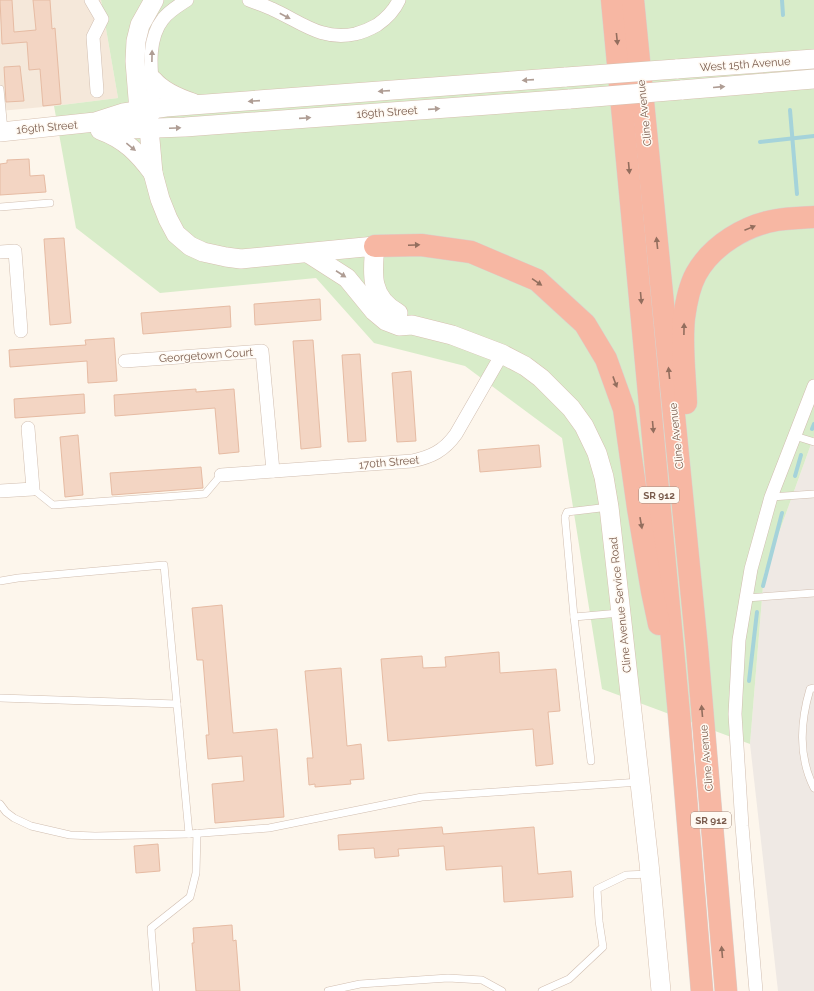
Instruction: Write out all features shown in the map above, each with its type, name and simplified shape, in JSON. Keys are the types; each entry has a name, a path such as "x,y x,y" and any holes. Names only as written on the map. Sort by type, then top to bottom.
{"highway":[{"name":"Cline Avenue","path":"612,0 679,714 702,991"},
{"name":"Cline Avenue","path":"633,0 697,648 726,991"},
{"path":"697,648 684,334 685,313 688,296 696,274 709,256 736,234 767,222 779,220 809,221"},
{"path":"375,246 421,245 471,252 537,280 585,324 606,360 624,409 638,508 652,591 679,714"}],"main road":[{"path":"154,0 140,25 136,41 135,61 147,110 154,173 160,199 176,234 190,246 203,252 241,259 375,246"},
{"name":"West 15th Avenue","path":"676,69 814,59"},
{"name":"169th Street","path":"2,131 89,123 123,113 198,105 676,69"},
{"name":"West 15th Avenue","path":"681,90 814,79"},
{"path":"153,80 165,91 198,105"},
{"name":"169th Street","path":"89,123 128,129 185,127 681,90"},
{"path":"89,123 112,134 124,142 134,150 154,173"},
{"name":"Cline Avenue Service Road","path":"375,246 373,267 374,281 380,299 388,307 402,315 412,325"},
{"name":"Cline Avenue Service Road","path":"308,253 347,278 374,311 386,321 399,326 412,325 452,335 502,354 525,366 542,378 571,408 584,426 597,453 604,477 609,507 650,874 661,991"}],"street":[{"path":"91,0 102,19 93,37 97,91"},
{"path":"147,110 153,80 152,46 156,30 170,11 187,0"},
{"path":"249,0 272,9 321,33 334,36 349,35 374,27 395,9 399,0"},
{"path":"0,252 15,251 21,331"},
{"name":"Georgetown Court","path":"125,361 262,351 273,471"},
{"name":"170th Street","path":"220,475 412,461 433,455 449,444 456,434 502,354"},
{"path":"756,991 742,826 735,714 739,640 751,569 771,497 814,386"},
{"path":"0,491 33,489 28,428"}],"lane":[{"path":"0,89 2,131"},
{"path":"0,207 50,203"},
{"path":"795,436 814,442"},
{"path":"33,489 53,505 85,503 204,494 220,475"},
{"path":"771,497 814,494"},
{"path":"591,761 574,617 565,517 568,512 609,507"},
{"path":"0,581 18,578 164,565 190,834"},
{"path":"746,598 814,593"},
{"path":"574,617 621,613"},
{"path":"814,688 810,689 804,708 802,745 805,764 814,788"},
{"path":"0,698 177,704"},
{"path":"0,804 6,812 14,818 31,826 70,835 95,836 190,834 269,828 422,797 640,782"},
{"path":"156,991 151,928 190,897 196,873 197,833"},
{"path":"542,991 569,979 603,947 599,922 597,889 626,875 650,874"},
{"path":"328,991 360,984 448,978 482,980 502,991"}],"shaded area":[{"path":"0,0 101,0 118,98 0,111"},
{"path":"814,436 814,991 778,991 750,744 764,574"}],"green space":[{"path":"101,0 814,0 814,436 764,574 750,744 602,689 562,438 465,366 374,343 316,278 160,293 76,228 54,106 118,98"}],"building":[{"path":"0,0 12,0 14,32 36,30 33,0 50,0 52,29 55,28 61,104 43,106 40,69 29,70 27,42 2,44"},
{"path":"20,66 24,101 6,102 4,67"},
{"path":"29,159 30,176 44,175 46,192 0,195 0,164 7,163 7,160"},
{"path":"64,238 71,323 50,325 44,239"},
{"path":"320,299 321,320 255,325 254,304"},
{"path":"230,306 231,327 143,334 141,313"},
{"path":"114,338 117,381 88,383 87,361 10,367 9,350 86,345 85,340"},
{"path":"313,340 321,447 301,449 293,341"},
{"path":"360,354 366,441 348,442 342,355"},
{"path":"411,371 416,441 397,442 392,373"},
{"path":"196,389 196,392 234,389 239,452 219,454 215,408 115,416 114,395"},
{"path":"84,394 85,413 15,418 14,399"},
{"path":"78,435 83,495 65,497 60,437"},
{"path":"539,445 541,467 480,472 478,450"},
{"path":"201,467 203,488 112,495 110,473"},
{"path":"222,605 233,733 277,729 284,817 215,823 212,784 244,781 242,756 208,759 206,735 209,735 203,660 197,660 192,608"},
{"path":"499,652 500,673 556,669 560,711 548,712 553,764 536,766 533,729 388,741 381,659 422,656 423,668 446,667 445,657"},
{"path":"341,668 347,746 361,744 364,779 350,780 351,784 315,787 315,784 309,785 307,758 313,758 305,671"},
{"path":"442,827 443,834 534,827 538,874 571,871 573,897 504,902 502,866 446,870 444,846 398,849 399,856 375,858 374,848 339,850 338,835"},
{"path":"158,844 160,871 136,873 134,846"},
{"path":"232,925 233,941 236,940 240,991 196,991 192,943 194,943 193,928"}],"waterway":[{"path":"782,0 783,15"},
{"path":"790,110 797,194"},
{"path":"760,142 814,136"},
{"path":"812,429 814,424"},
{"path":"795,476 801,455"},
{"path":"763,586 782,513"},
{"path":"749,681 757,612"}]}
